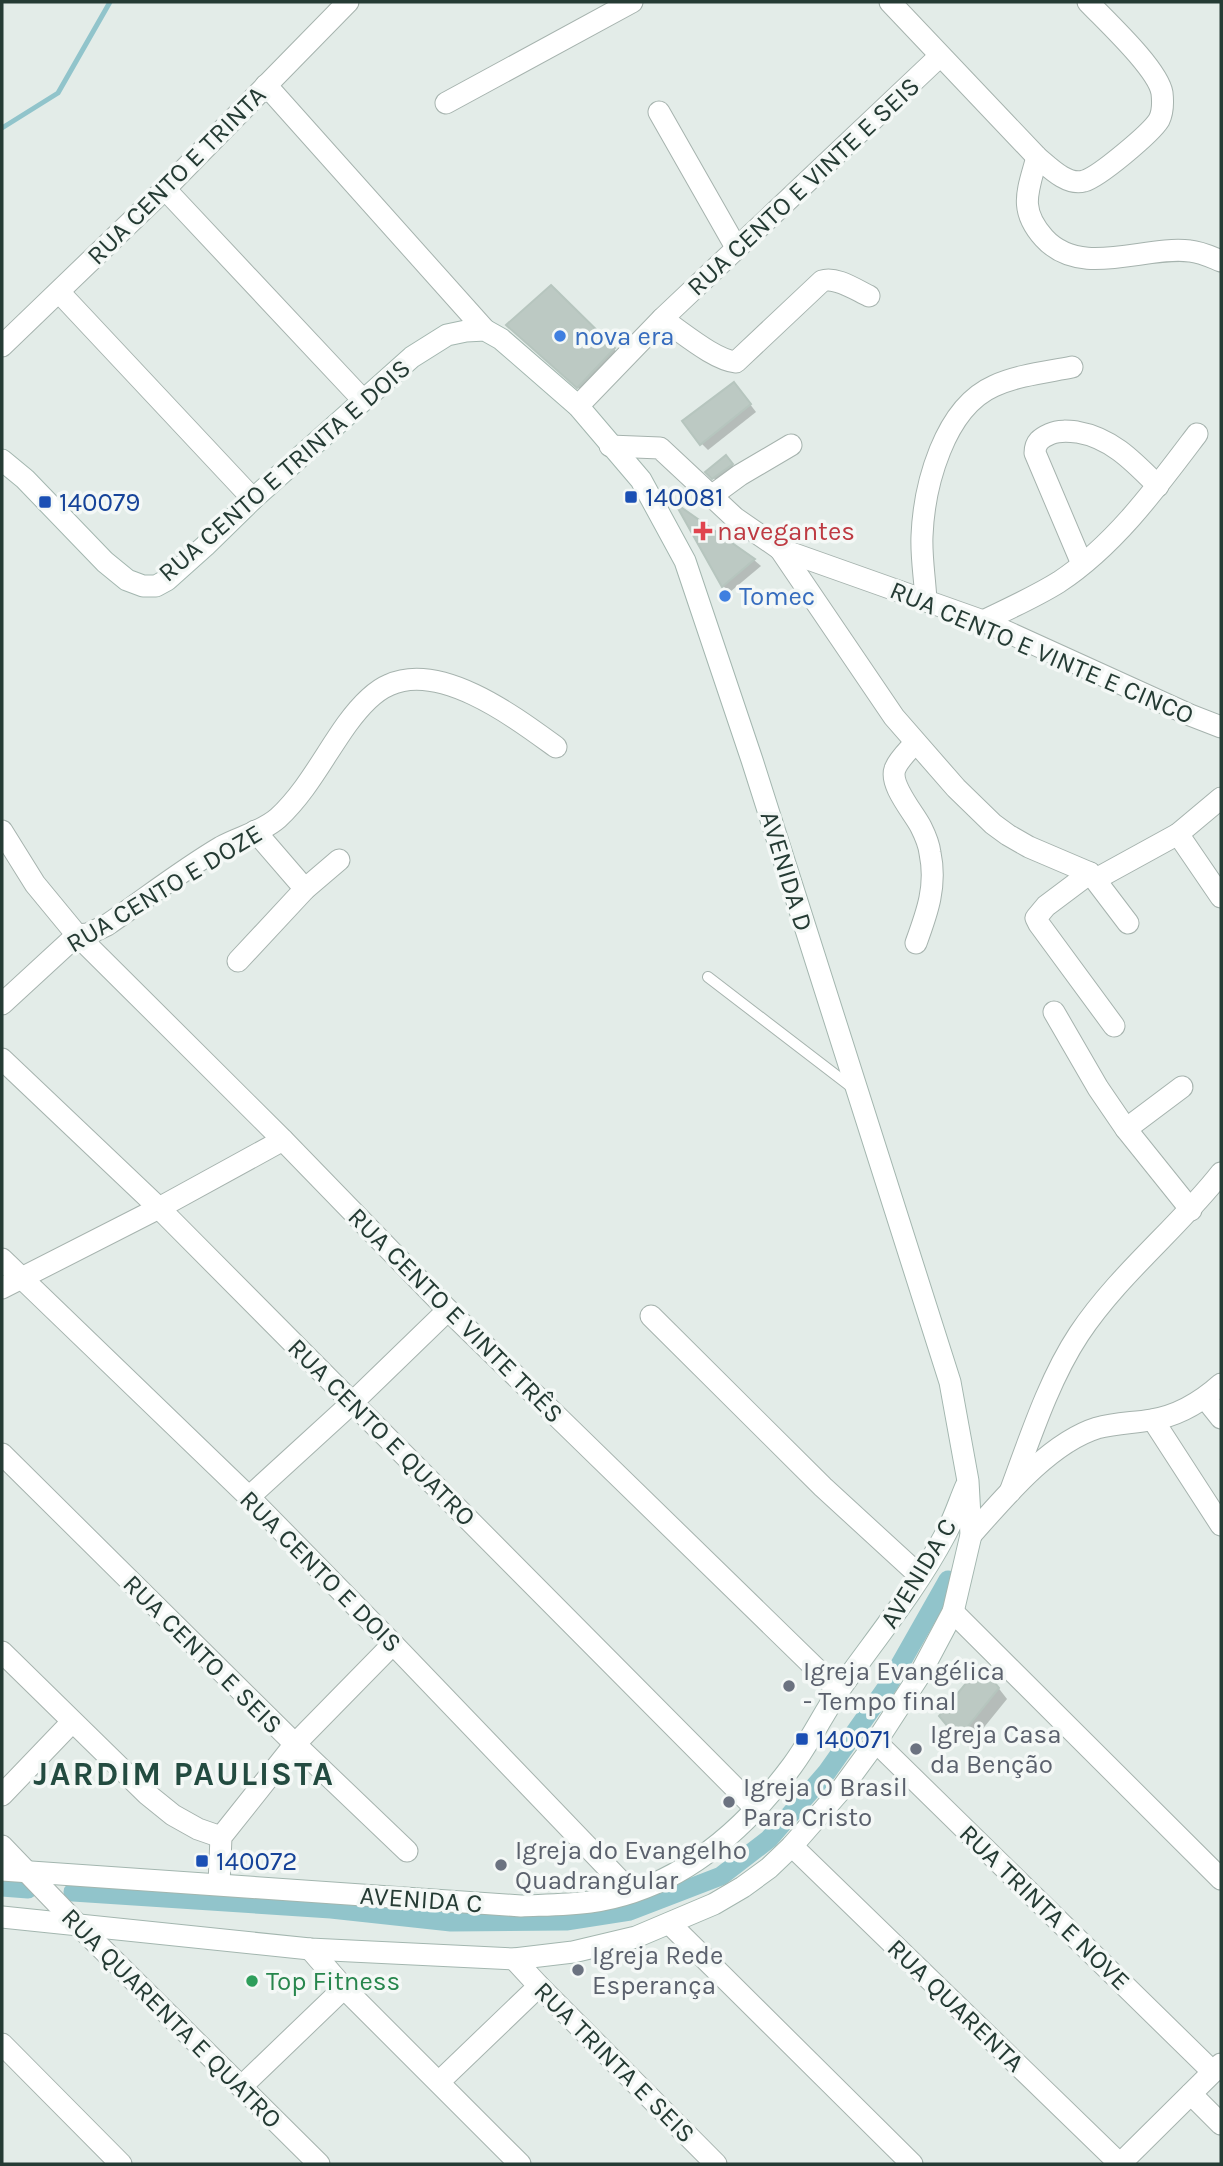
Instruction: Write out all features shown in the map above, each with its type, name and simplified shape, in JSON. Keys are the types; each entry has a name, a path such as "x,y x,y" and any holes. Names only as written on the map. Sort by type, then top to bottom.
{"street":[{"name":"RUA CENTO E TRINTA","path":"2,346 165,189 348,2"},
{"path":"446,103 632,2"},
{"path":"890,2 1037,157 1059,175 1073,181 1083,181 1096,175 1120,158 1154,126 1163,105 1158,80 1088,2"},
{"name":"RUA CENTO E VINTE E SEIS","path":"578,406 662,319 940,57"},
{"path":"266,85 485,330"},
{"path":"659,112 737,249"},
{"path":"1037,157 1027,192 1027,208 1032,225 1050,244 1090,258 1191,251 1221,261"},
{"path":"165,189 363,400"},
{"path":"662,319 711,351 736,362 822,281 836,281 869,296"},
{"path":"59,292 253,499"},
{"name":"RUA CENTO E TRINTA E DOIS","path":"2,460 105,562 127,580 143,586 156,586 167,580 412,357 447,335 485,330"},
{"name":"AVENIDA D","path":"485,330 501,339 578,406 641,481 685,561 752,760 950,1382 968,1480 971,1535"},
{"path":"926,601 922,538 925,506 941,446 958,418 978,396 994,386 1037,373 1072,367"},
{"path":"1082,564 1035,453 1039,440 1056,431 1066,431 1107,442 1130,458 1158,486"},
{"path":"983,621 1059,581 1104,545 1158,486 1197,434"},
{"path":"710,497 740,475 791,445"},
{"name":"RUA CENTO E VINTE E CINCO","path":"610,446 660,448 734,518 780,549 983,621 1221,727"},
{"path":"780,549 915,743 993,824 1029,847 1093,876 1128,923"},
{"name":"RUA CENTO E DOZE","path":"2,1004 77,935 88,934 107,925 221,848 271,824 310,781 347,724 377,691 391,684 409,679 433,680 455,687 515,718 556,747"},
{"path":"915,743 895,768 894,779 922,828 930,848 934,883 916,943"},
{"path":"1114,1026 1037,918 1046,906 1093,876 1178,834 1221,798"},
{"name":"RUA CENTO E VINTE TRÊS","path":"2,831 35,884 77,935 448,1310 839,1691"},
{"path":"256,831 305,889"},
{"path":"1178,834 1221,897"},
{"path":"238,961 305,889 339,860"},
{"path":"1054,1012 1098,1088 1126,1129 1191,1210"},
{"name":"RUA CENTO E QUATRO","path":"2,1059 159,1208 757,1810"},
{"path":"1126,1129 1182,1087"},
{"path":"11,1283 159,1208 282,1140"},
{"path":"1010,1492 1058,1373 1078,1335 1105,1299 1191,1210 1221,1173"},
{"name":"RUA CENTO E DOIS","path":"2,1259 11,1283 248,1497 631,1892"},
{"path":"248,1497 353,1402 448,1310"},
{"path":"650,1316 823,1487 920,1576"},
{"path":"2,1917 310,1949 514,1959 573,1952 636,1937 670,1924 714,1904 769,1868 840,1791 919,1676 953,1612 971,1535 1010,1492 1049,1456 1072,1440 1096,1428 1153,1420 1180,1411 1205,1398 1221,1384"},
{"path":"1205,1398 1221,1418"},
{"path":"1153,1420 1221,1525"},
{"name":"RUA CENTO E SEIS","path":"2,1454 407,1851"},
{"name":"AVENIDA C","path":"2,1870 521,1906 591,1902 652,1886 693,1864 727,1839 757,1810 794,1764 839,1691 893,1618 946,1534 968,1480"},
{"path":"953,1612 1221,1880"},
{"path":"219,1884 221,1837 295,1744 393,1644"},
{"path":"2,1652 147,1794 173,1815 198,1829 221,1837"},
{"path":"2,1795 72,1722"},
{"name":"RUA TRINTA E NOVE","path":"876,1742 1217,2068"},
{"name":"RUA QUARENTA E QUATRO","path":"2,1846 319,2164"},
{"name":"RUA QUARENTA","path":"792,1846 1120,2164"},
{"path":"670,1924 912,2164"},
{"path":"310,1949 344,1988 520,2164"},
{"name":"RUA TRINTA E SEIS","path":"514,1959 716,2164"},
{"path":"439,2082 539,1986"},
{"path":"242,2086 344,1988"},
{"path":"2,2044 121,2164"},
{"path":"1120,2164 1217,2068"},
{"path":"1191,2094 1221,2124"}],"lane":[{"path":"709,977 859,1093"}],"building":[{"name":"nova era","path":"551,285 615,348 577,388 506,325"},
{"path":"734,382 751,404 700,445 682,421"},
{"path":"726,455 733,464 712,479 705,472"},
{"name":"navegantes","path":"675,503 755,559 722,587"},
{"path":"981,1665 999,1688 958,1739 939,1716"}],"waterway":[{"path":"2,128 58,93 110,2"},
{"path":"73,1892 331,1909 451,1922 566,1921 630,1911 721,1876 769,1839 827,1772 889,1684 948,1580"},
{"path":"2,1887 28,1889"}],"place":[{"name":"nova era","path":"560,336"},
{"name":"140081","path":"631,497"},
{"name":"140079","path":"45,502"},
{"name":"navegantes","path":"703,531"},
{"name":"Tomec","path":"725,596"},
{"name":"Igreja Evangélica - Tempo final","path":"789,1686"},
{"name":"140071","path":"802,1739"},
{"name":"Igreja Casa da Benção","path":"916,1749"},
{"name":"Igreja O Brasil Para Cristo","path":"729,1802"},
{"name":"140072","path":"202,1861"},
{"name":"Igreja do Evangelho Quadrangular","path":"501,1865"},
{"name":"Igreja Rede Esperança","path":"578,1970"},
{"name":"Top Fitness","path":"252,1981"}],"district":[{"name":"JARDIM PAULISTA","path":"184,1773"}]}
